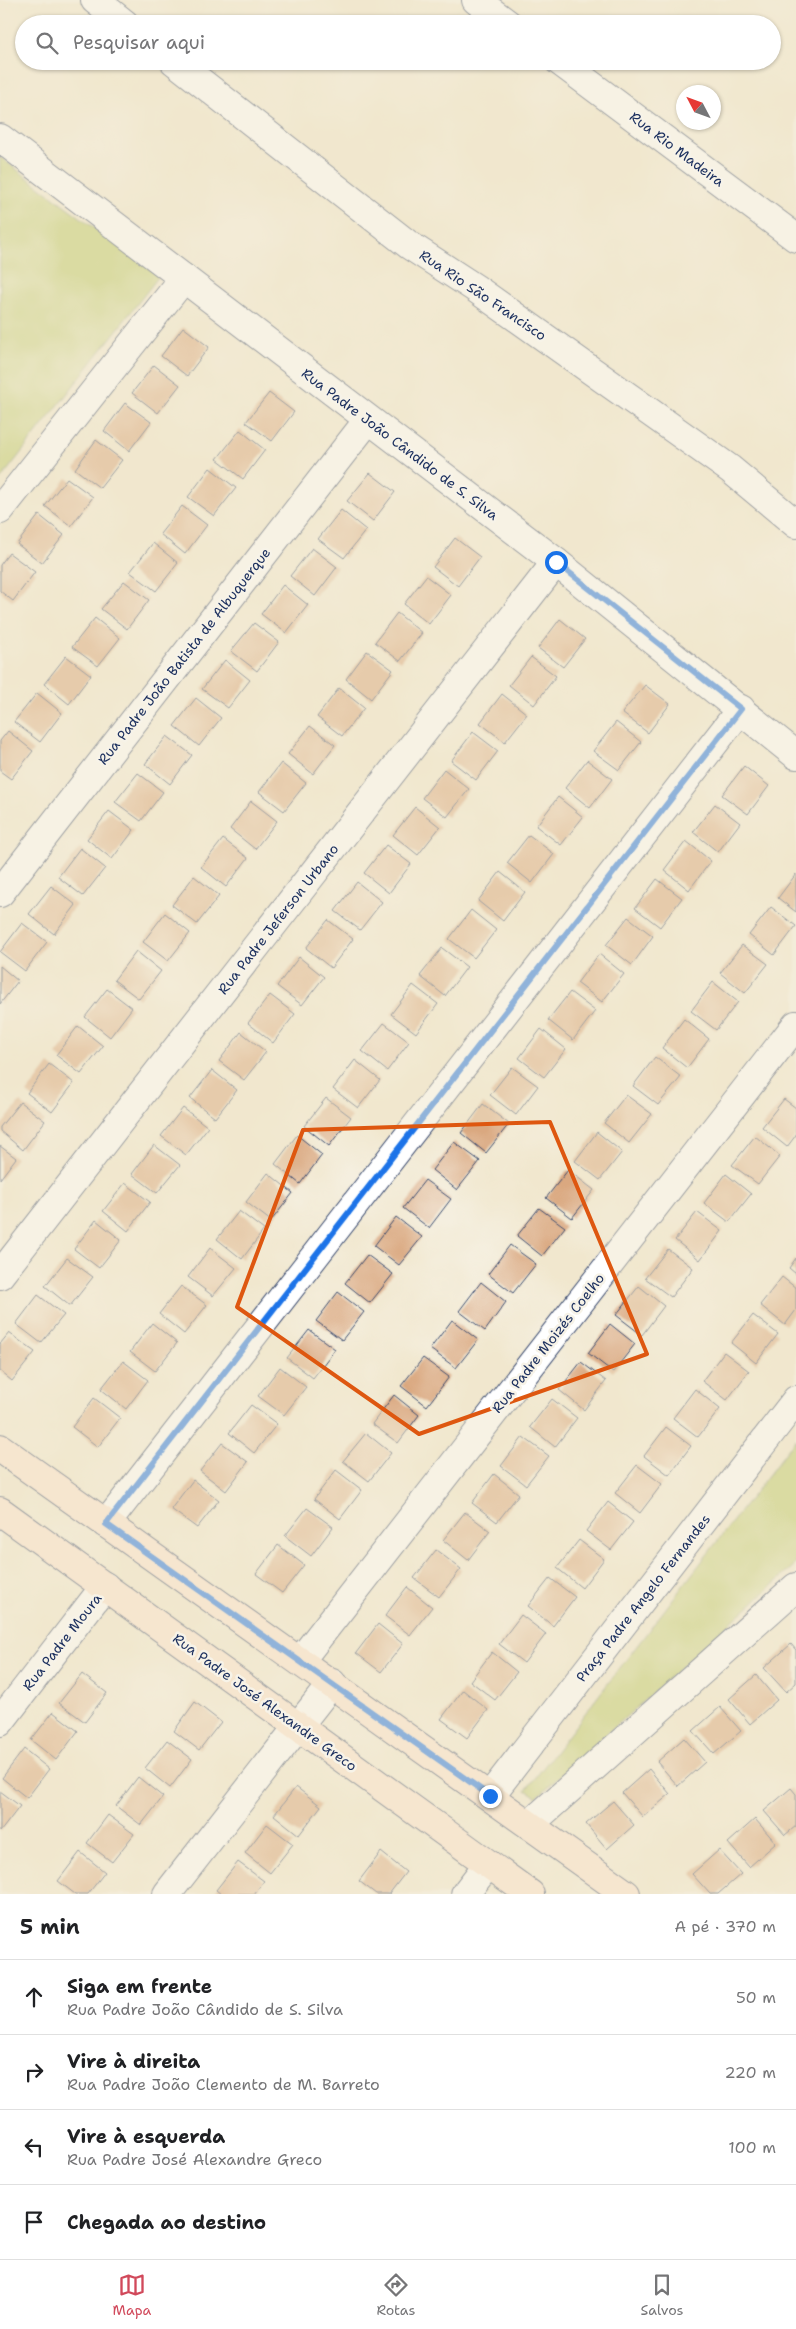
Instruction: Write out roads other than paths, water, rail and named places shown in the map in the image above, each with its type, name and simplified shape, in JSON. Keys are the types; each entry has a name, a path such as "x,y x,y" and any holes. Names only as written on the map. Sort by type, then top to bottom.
{"street":[{"path":"95,0 114,15"},
{"path":"476,0 496,15"},
{"name":"Rua Rio São Francisco","path":"185,70 409,245 475,288 730,469 796,524"},
{"name":"Rua Rio Madeira","path":"570,70 796,238"},
{"name":"Rua Padre João Cândido de S. Silva","path":"0,138 556,562 796,755"},
{"path":"0,510 184,278"},
{"name":"Rua Padre João Batista de Albuquerque","path":"0,892 368,420"},
{"name":"Rua Padre Jeferson Urbano","path":"0,1275 556,562"},
{"path":"106,1524 741,709"},
{"name":"Rua Padre Moizés Coelho","path":"300,1661 796,1025"},
{"name":"Praça Padre Angelo Fernandes","path":"490,1796 796,1400"},
{"path":"0,1448 626,1894"},
{"name":"Rua Padre José Alexandre Greco","path":"0,1511 530,1894"},
{"name":"Rua Padre Moura","path":"0,1722 105,1586"},
{"path":"530,1824 796,1587"},
{"path":"167,1894 332,1683"},
{"path":"466,1894 488,1864"}]}
